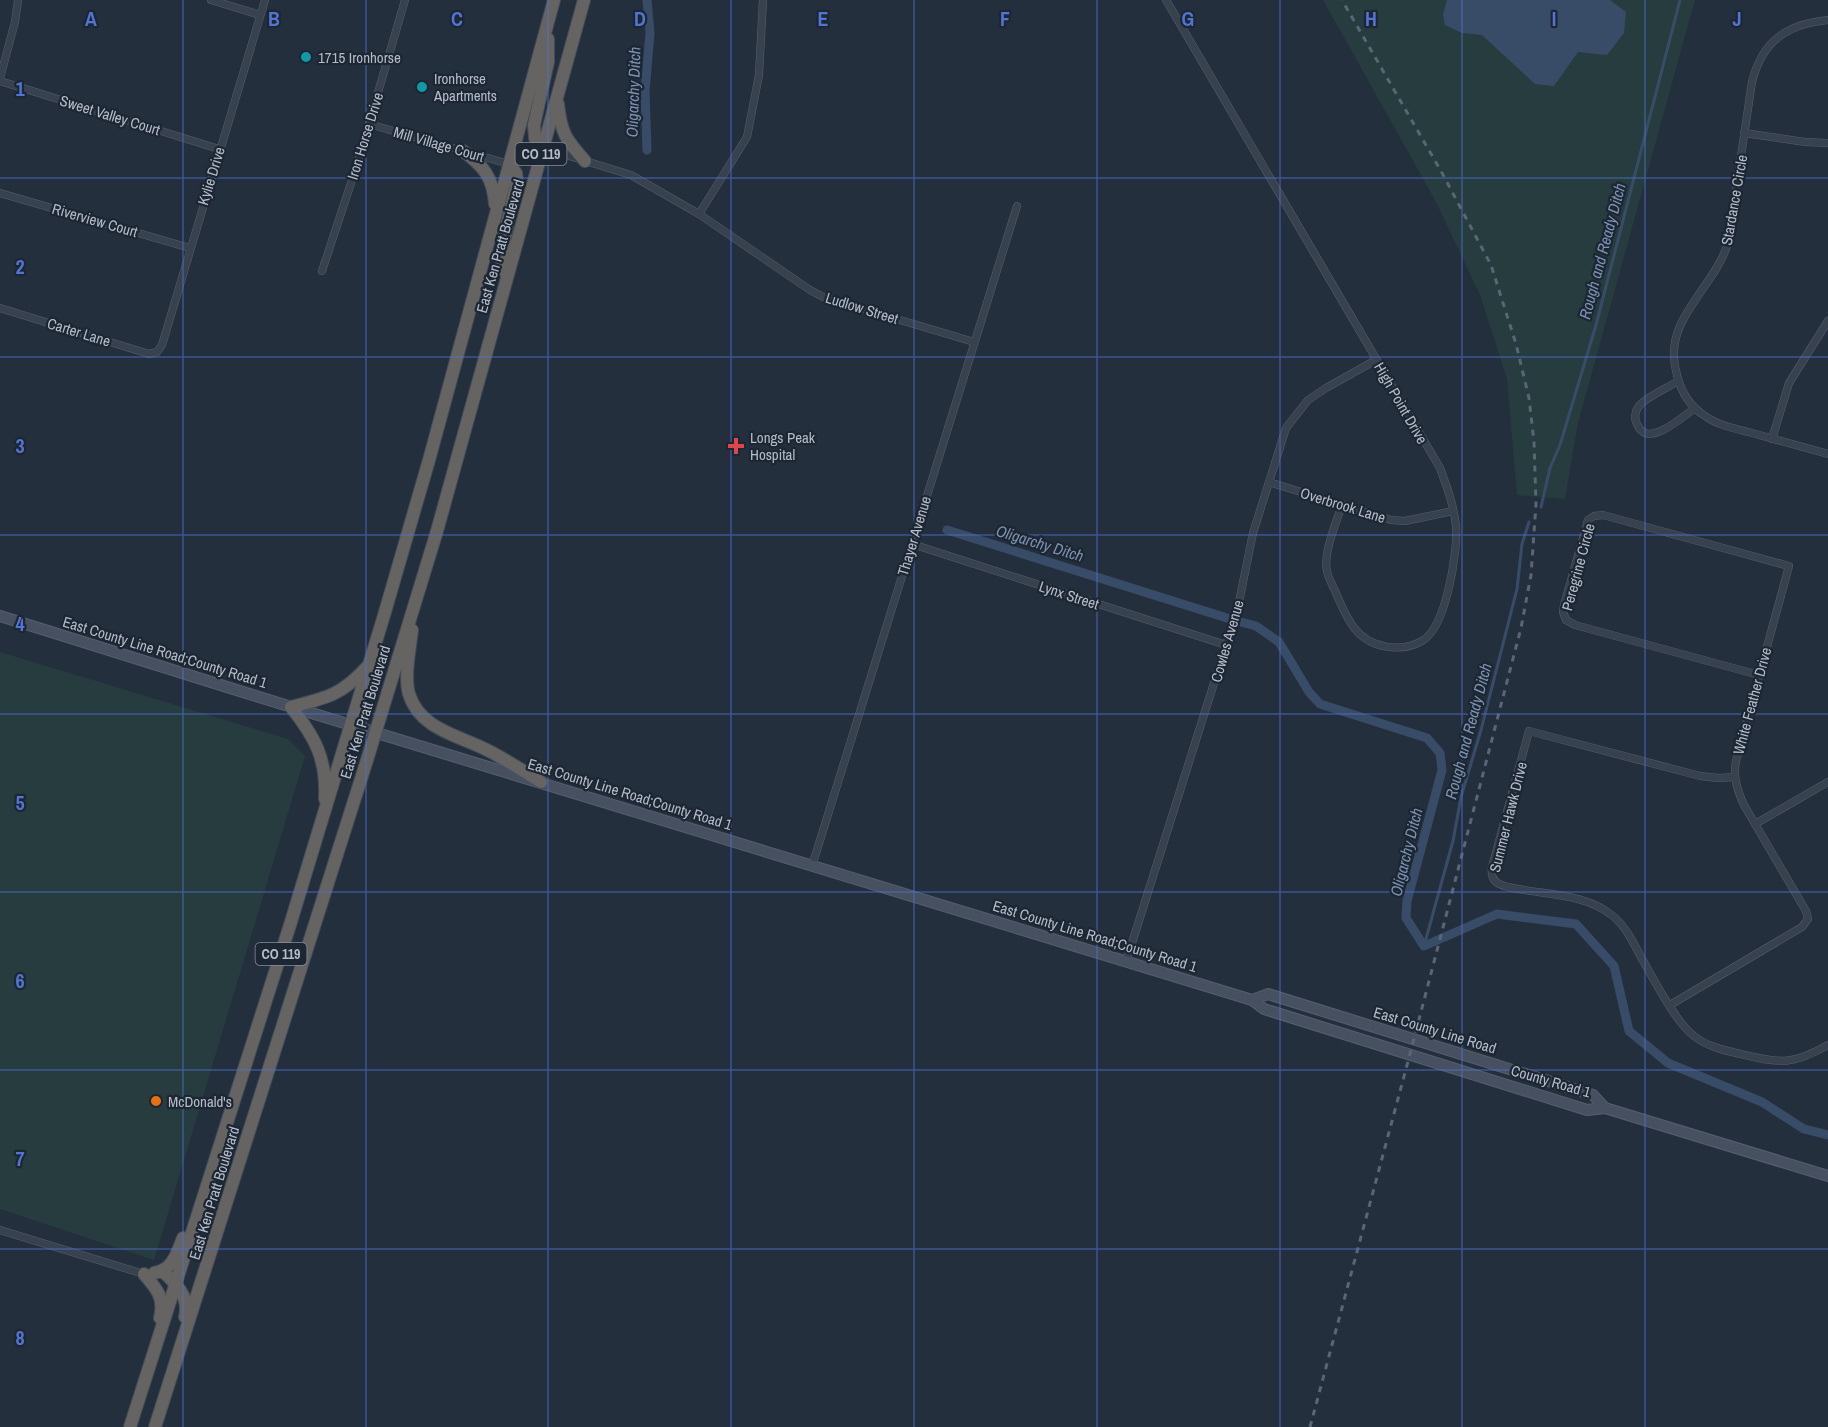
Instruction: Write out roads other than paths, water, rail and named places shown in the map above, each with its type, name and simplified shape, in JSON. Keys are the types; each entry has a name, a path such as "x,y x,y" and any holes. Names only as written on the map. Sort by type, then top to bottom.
{"highway":[{"name":"East Ken Pratt Boulevard","path":"130,1427 370,663 426,469 554,0"},
{"name":"East Ken Pratt Boulevard","path":"155,1427 376,732 436,531 584,0"},
{"path":"543,147 537,143 534,125 548,62 548,26"},
{"path":"557,97 564,135 585,161"},
{"path":"464,151 479,163 490,179 496,212"},
{"path":"507,274 501,267 507,224 517,182 516,173 509,164"},
{"path":"415,601 408,670 409,693 416,708 429,724 486,749 541,782"},
{"path":"324,815 324,766 319,749 308,728 291,707 339,692 354,681 370,663"},
{"path":"144,1274 162,1271 172,1263 208,1183"},
{"path":"150,1427 187,1308 186,1301 176,1283 162,1271"},
{"path":"141,1393 162,1310 158,1290 144,1274"}],"main road":[{"name":"East County Line Road;County Road 1","path":"0,616 1252,1000"},
{"name":"East County Line Road","path":"1252,1000 1269,994 1593,1095 1605,1108"},
{"name":"County Road 1","path":"1252,1000 1264,1009 1587,1110 1605,1108"},
{"path":"1605,1108 1828,1176"}],"street":[{"path":"0,80 15,22 18,0"},
{"path":"211,0 260,15"},
{"name":"Kylie Drive","path":"157,352 162,345 265,0"},
{"name":"Iron Horse Drive","path":"322,271 369,124 405,0"},
{"path":"699,214 747,137 759,75 763,0"},
{"name":"High Point Drive","path":"1166,0 1440,468 1448,490 1456,526 1455,546 1443,610 1437,627 1424,641 1409,647 1392,648 1364,637 1355,628 1340,602 1327,571 1327,556 1342,505"},
{"name":"Stardance Circle","path":"1828,20 1814,21 1790,29 1775,39 1758,61 1753,75 1727,248 1684,319 1676,336 1674,355 1678,381 1685,394 1695,408 1712,421 1828,454"},
{"name":"Sweet Valley Court","path":"0,80 219,149"},
{"name":"Mill Village Court","path":"369,124 509,164"},
{"path":"1744,133 1828,143"},
{"name":"Ludlow Street","path":"543,147 631,175 699,214 823,297 974,342"},
{"name":"Riverview Court","path":"0,193 190,248"},
{"name":"Thayer Avenue","path":"812,866 1017,206"},
{"name":"Carter Lane","path":"0,308 149,354 157,352"},
{"path":"1772,439 1789,383 1827,324"},
{"name":"Cowles Avenue","path":"1126,962 1238,607 1253,533 1286,428 1308,400 1326,387 1376,360"},
{"path":"1678,381 1639,406 1635,415 1637,425 1646,433 1654,435 1695,408"},
{"name":"Overbrook Lane","path":"1269,482 1391,520 1406,521 1453,511"},
{"name":"Peregrine Circle","path":"1759,675 1575,625 1566,620 1563,612 1564,605 1587,523 1590,518 1600,514 1789,566"},
{"name":"Lynx Street","path":"912,544 1226,645"},
{"name":"White Feather Drive","path":"1670,1005 1802,927 1807,921 1808,914 1755,824 1738,791 1735,777 1736,760 1789,566"},
{"name":"Summer Hawk Drive","path":"1735,777 1700,776 1529,731 1492,867 1494,880 1502,885 1521,890 1577,898 1608,912 1628,933 1670,1005 1694,1037 1720,1049 1785,1062 1806,1057 1828,1045"},
{"path":"1755,824 1828,782"},
{"path":"0,1230 144,1274"}],"water":[{"path":"1447,0 1610,0 1626,12 1624,33 1607,55 1578,52 1554,86 1535,84 1482,35 1462,33 1445,25 1443,14"}],"waterway":[{"name":"Oligarchy Ditch","path":"647,0 650,33 645,92 647,150"},
{"name":"Rough and Ready Ditch","path":"1541,507 1550,468 1560,445 1596,325 1680,0"},
{"name":"Rough and Ready Ditch","path":"1424,946 1517,589 1522,544 1529,522"},
{"name":"Oligarchy Ditch","path":"947,530 1227,618"},
{"name":"Oligarchy Ditch","path":"1241,622 1256,626 1279,642 1309,692 1320,704 1427,738 1440,753 1442,770 1407,901 1406,918 1424,946 1497,914 1576,924 1614,966 1629,1031 1668,1063 1762,1102 1804,1129 1828,1135"}],"railway":[{"path":"1310,1427 1521,628 1531,575 1536,504 1534,442 1529,398 1516,344 1491,265 1441,171 1342,0"}],"place":[{"name":"1715 Ironhorse","path":"306,57"},
{"name":"Ironhorse Apartments","path":"422,87"},
{"name":"Longs Peak Hospital","path":"736,446"},
{"name":"McDonald's","path":"156,1101"}]}
